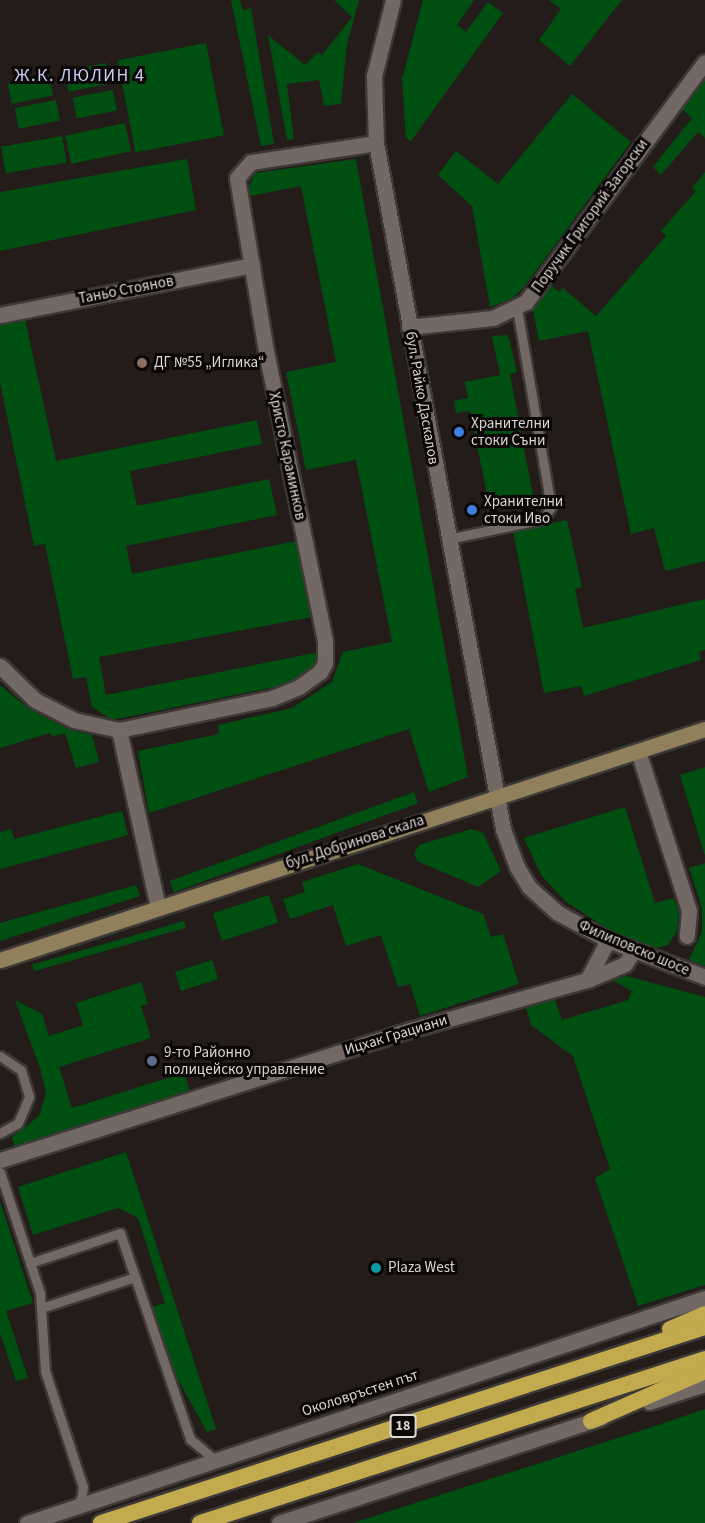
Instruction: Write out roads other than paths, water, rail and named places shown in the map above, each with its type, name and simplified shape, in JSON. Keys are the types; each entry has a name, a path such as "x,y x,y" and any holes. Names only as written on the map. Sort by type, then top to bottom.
{"highway":[{"path":"574,1371 705,1314"},
{"name":"18","path":"101,1523 705,1327"},
{"name":"18","path":"200,1523 705,1359"},
{"path":"591,1421 705,1371"}],"main road":[{"name":"бул. Добринова скала","path":"2,959 705,729"}],"street":[{"name":"бул. Райко Даскалов","path":"393,0 375,76 376,143 496,796"},
{"name":"Поручик Григорий Загорски","path":"409,327 493,318 517,308 533,294 705,62"},
{"name":"Христо Караминков","path":"119,730 273,698 311,680 325,663 325,641 267,357 236,186 245,165 376,143"},
{"name":"Таньо Стоянов","path":"0,315 252,265"},
{"path":"0,666 34,700 74,720 119,730 158,907"},
{"path":"638,751 689,911 687,936"},
{"name":"Филиповско шосе","path":"496,796 513,857 529,887 558,913 608,940 705,977"},
{"path":"587,980 608,940"},
{"name":"Ицхак Грациани","path":"0,1160 410,1030 587,980 625,964 634,950"},
{"name":"Околовръстен път","path":"27,1523 705,1298"},
{"path":"279,1523 705,1384"}],"lane":[{"path":"448,539 543,519 551,507 517,308"},
{"path":"0,1056 21,1070 29,1097 18,1123 0,1133"},
{"path":"0,1172 30,1263 41,1308 45,1371 83,1487 81,1499 73,1508"},
{"path":"30,1263 120,1233 190,1439 215,1460"},
{"path":"41,1308 135,1277"}],"place":[{"name":"ДГ №55 „Иглика“","path":"142,363"},
{"name":"Хранителни стоки Съни","path":"459,432"},
{"name":"Хранителни стоки Иво","path":"472,510"},
{"name":"9-то Районно полицейско управление","path":"152,1061"},
{"name":"Plaza West","path":"376,1268"}],"district":[{"name":"Ж.К. ЛЮЛИН 4","path":"80,76"}]}
